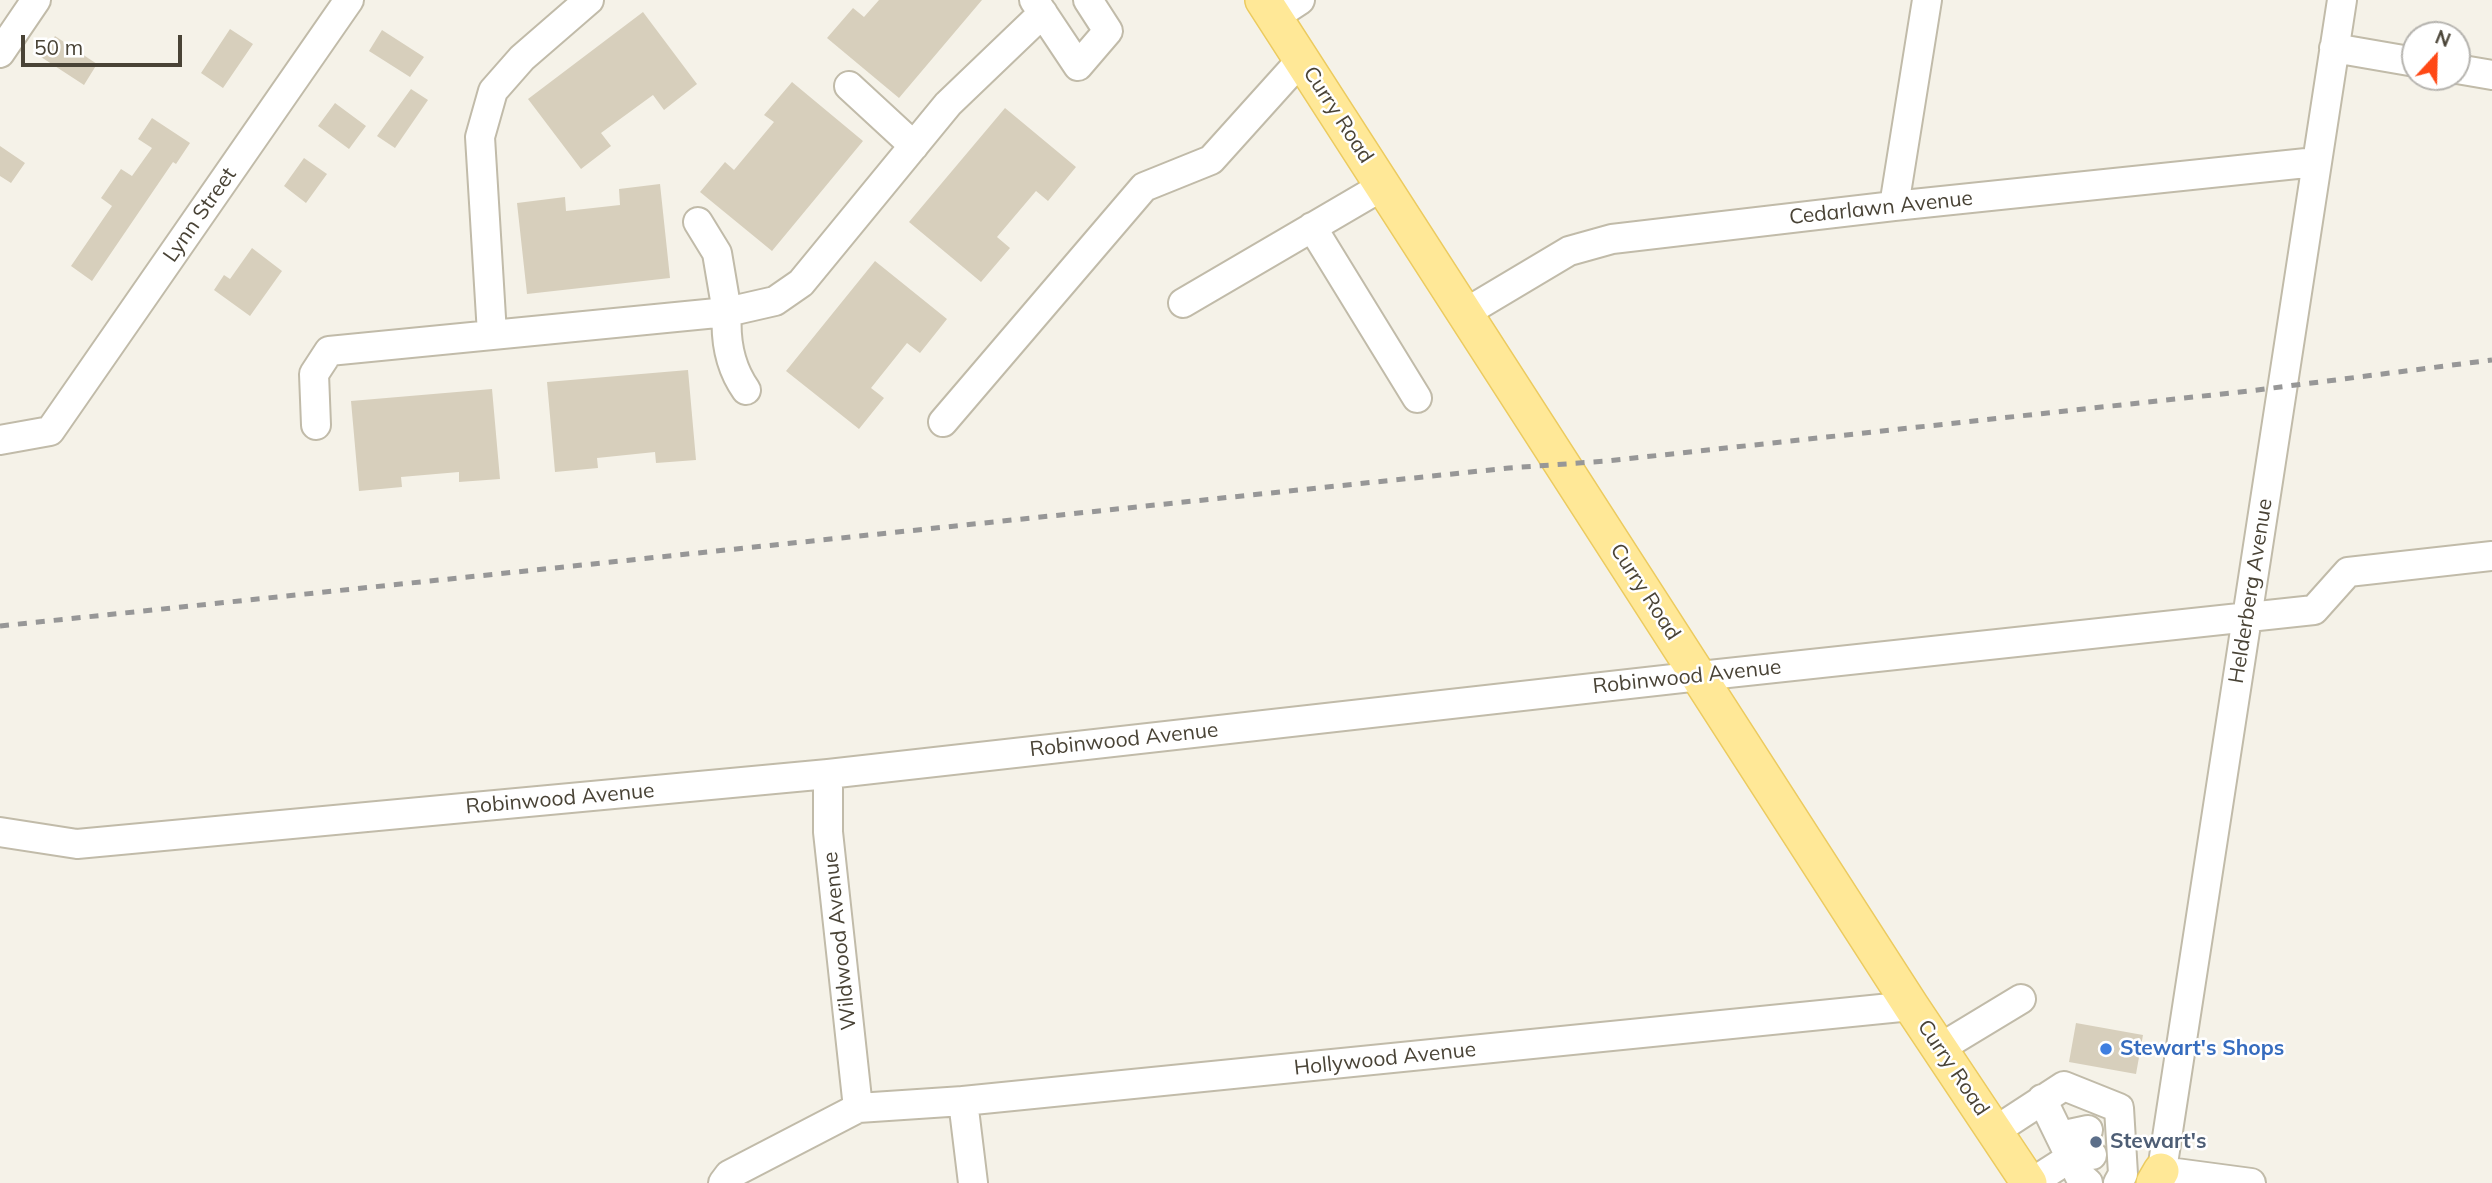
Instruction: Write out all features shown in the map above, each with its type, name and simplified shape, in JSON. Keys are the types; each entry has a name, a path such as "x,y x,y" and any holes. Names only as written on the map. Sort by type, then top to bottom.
{"main road":[{"name":"Curry Road","path":"1279,6 1301,59 1911,1006 2030,1183"}],"street":[{"path":"0,53 36,0"},
{"name":"Lynn Street","path":"0,440 50,431 349,0"},
{"path":"492,334 480,165 480,137 486,114 493,92 522,58 589,0"},
{"path":"316,425 314,374 329,351 727,312 775,301 801,283 948,104 1038,6 1078,66 1108,31 1088,0"},
{"path":"1894,206 1927,0"},
{"name":"Helderberg Avenue","path":"2158,1179 2342,0"},
{"path":"2334,48 2401,60"},
{"path":"943,422 1144,187 1211,160 1301,59"},
{"path":"2471,71 2492,75"},
{"path":"849,86 914,146"},
{"name":"Cedarlawn Avenue","path":"1465,313 1569,251 1612,239 1894,206 2316,162"},
{"path":"1183,303 1383,186"},
{"path":"698,222 717,253 727,312 726,334 734,374 746,390"},
{"path":"1312,228 1417,398"},
{"name":"Robinwood Avenue","path":"0,832 78,844 828,774 2314,610 2348,572 2492,556"},
{"name":"Wildwood Avenue","path":"828,774 828,832 858,1108"},
{"path":"1940,1048 2021,999"},
{"name":"Hollywood Avenue","path":"858,1108 964,1101 1911,1006"},
{"path":"1995,1131 2064,1086 2119,1108 2079,1175 2088,1183"},
{"path":"2042,1099 2099,1141 2123,1174 2118,1183"},
{"path":"964,1101 973,1183"},
{"path":"723,1183 729,1175 750,1163 858,1108"},
{"path":"2030,1183 2099,1141 2167,1133"},
{"path":"2158,1179 2251,1183"}],"building":[{"path":"879,0 982,0 899,98 827,38 853,8 864,17"},
{"path":"643,12 697,84 664,110 653,95 601,133 611,146 581,169 528,99"},
{"path":"230,29 253,44 223,88 201,73"},
{"path":"382,30 424,57 410,77 369,51"},
{"path":"55,36 97,64 84,85 41,57"},
{"path":"792,82 863,141 772,251 700,192 725,162 734,170 774,122 764,115"},
{"path":"411,89 428,100 395,148 377,136"},
{"path":"335,103 366,126 349,149 318,126"},
{"path":"1005,108 1076,167 1048,201 1036,191 997,237 1010,248 981,282 909,222"},
{"path":"152,118 190,143 176,164 173,162 92,281 71,266 112,206 101,198 121,169 132,176 152,148 138,139"},
{"path":"0,146 25,163 11,183 0,176"},
{"path":"304,158 327,174 306,203 284,186"},
{"path":"660,184 670,278 527,294 517,203 565,197 566,211 620,205 619,189"},
{"path":"252,248 282,271 250,316 214,290 224,275 230,279"},
{"path":"875,261 947,319 920,353 907,343 871,388 884,398 859,429 786,371"},
{"path":"688,370 696,460 656,463 655,452 597,458 598,468 555,472 547,382"},
{"path":"492,389 500,479 459,482 459,472 401,477 402,487 359,491 351,401"},
{"name":"Stewart's Shops","path":"2076,1023 2143,1035 2136,1074 2069,1062"}],"railway":[{"path":"0,626 1509,468 1607,461 2249,391 2492,360"}],"place":[{"name":"Stewart's Shops","path":"2106,1049"},
{"name":"Stewart's","path":"2096,1142"}]}
